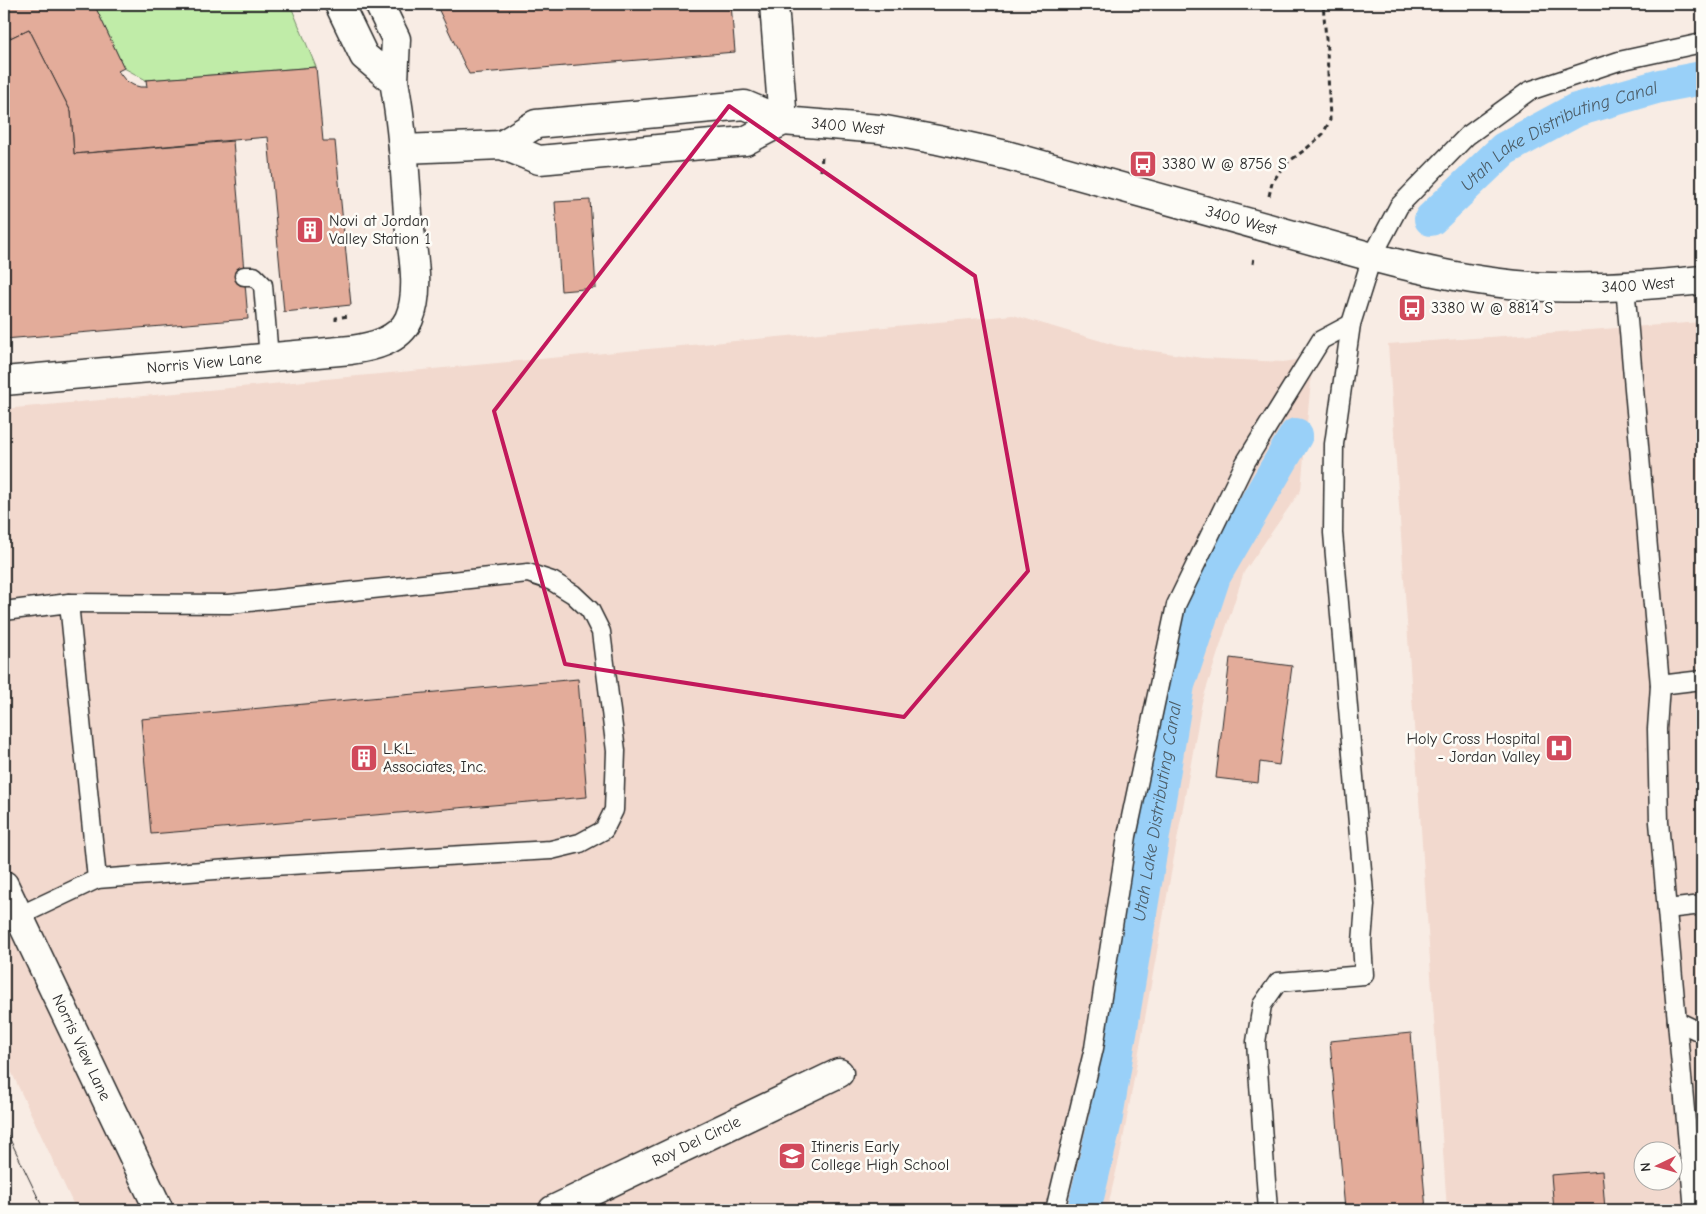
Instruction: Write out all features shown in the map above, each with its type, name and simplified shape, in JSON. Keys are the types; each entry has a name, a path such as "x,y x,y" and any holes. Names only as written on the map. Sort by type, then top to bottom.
{"street":[{"path":"339,4 364,56 394,81"},
{"path":"379,4 396,39 394,81 403,149"},
{"path":"774,4 783,120"},
{"name":"3400 West","path":"502,145 536,124 745,105 783,120 880,129 938,140 1049,167 1421,270 1497,283 1571,287 1624,286 1702,280"},
{"name":"3400 West","path":"403,149 502,145 539,160 745,141 783,120"},
{"name":"Norris View Lane","path":"4,381 364,348 390,339 401,331 408,320 415,293 403,149"},
{"name":"Norris View Lane","path":"4,885 159,1210"},
{"name":"Roy Del Circle","path":"553,1210 839,1073"}],"lane":[{"path":"1268,1210 1256,1042 1262,1005 1278,982 1364,975 1362,942 1365,905 1333,533 1334,444 1351,324 1372,257 1399,206 1468,136 1528,91 1619,60 1702,43"},
{"path":"244,276 254,276 264,285 269,358"},
{"path":"1624,286 1660,685 1657,729 1659,822 1694,1210"},
{"path":"1055,1210 1094,1048 1127,836 1176,605 1245,463 1320,340 1351,324"},
{"path":"4,611 69,603 229,604 528,573 552,581 573,594 590,610 601,632 616,752 614,810 604,830 580,843 551,850 255,867 97,879 19,916"},
{"path":"69,603 97,879"},
{"path":"1660,685 1702,680"},
{"path":"1667,909 1702,905"},
{"path":"1677,1021 1702,1032"}],"path":[{"path":"1253,264 1272,183 1284,165 1323,134 1330,120 1323,4"},
{"path":"821,171 822,155"}],"highlighted area":[{"path":"729,106 975,276 1028,571 904,717 565,664 494,411"}],"shaded area":[{"path":"1013,315 1118,346 1202,358 1283,362 1313,357 1301,490 1244,572 1202,702 1121,1151 1107,1210 76,1210 4,1056 4,409"},
{"name":"Holy Cross Hospital - Jordan Valley","path":"1702,322 1702,1210 1447,1210 1388,344"}],"green space":[{"path":"94,4 290,4 316,67 146,80 124,68"}],"building":[{"name":"Novi at Jordan Valley Station 1","path":"4,4 94,4 124,68 118,71 125,80 140,87 147,87 146,80 316,67 323,141 335,141 351,305 284,312 268,137 74,154 71,112 29,29 4,41"},
{"path":"436,4 731,4 735,52 469,74"},
{"path":"29,29 71,112 74,154 233,141 248,319 4,339 4,41"},
{"path":"590,200 596,288 561,291 555,202"},
{"path":"1230,658 1292,666 1279,765 1260,762 1258,783 1216,778"},
{"name":"L.K.L. Associates, Inc.","path":"578,679 587,797 151,834 141,719"},
{"path":"1411,1033 1426,1210 1345,1210 1330,1041"},
{"path":"1602,1171 1605,1210 1554,1210 1551,1175"}],"waterway":[{"name":"Utah Lake Distributing Canal","path":"1431,219 1504,149 1576,110 1660,86 1702,78"},
{"name":"Utah Lake Distributing Canal","path":"1084,1210 1106,1117 1178,685 1214,576 1296,435"}],"tram line":[{"path":"4,1127 44,1210"},
{"path":"4,1206 6,1210"}],"place":[{"name":"3380 W @ 8756 S","path":"1143,164"},
{"name":"Novi at Jordan Valley Station 1","path":"310,230"},
{"name":"3380 W @ 8814 S","path":"1412,308"},
{"name":"Holy Cross Hospital - Jordan Valley","path":"1559,748"},
{"name":"L.K.L. Associates, Inc.","path":"364,758"},
{"name":"Itineris Early College High School","path":"792,1156"}]}
